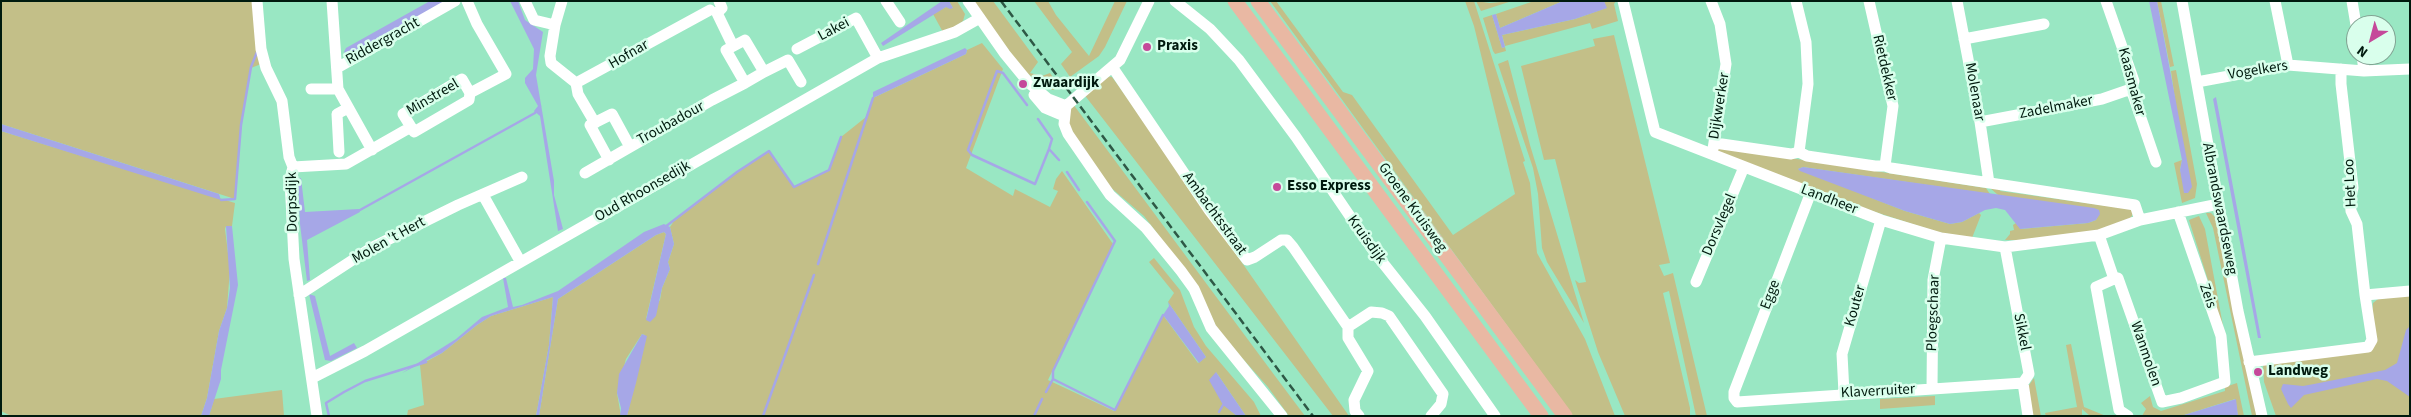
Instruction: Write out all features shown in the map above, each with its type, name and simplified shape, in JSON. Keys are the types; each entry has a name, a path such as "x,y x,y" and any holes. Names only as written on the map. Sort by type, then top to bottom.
{"main road":[{"name":"Groene Kruisweg","path":"1236,1 1541,416"},
{"name":"Groene Kruisweg","path":"1258,1 1565,416"}],"street":[{"name":"Dorpsdijk","path":"257,1 261,49 266,68 282,102 289,157 293,167 291,187 294,259 317,416"},
{"path":"332,1 338,89 372,150"},
{"name":"Riddergracht","path":"337,68 455,1"},
{"name":"Minstreel","path":"467,1 476,24 506,74 470,93"},
{"path":"525,1 534,20 555,25"},
{"path":"562,1 555,25 550,56 551,63 576,84 578,94 595,123 590,125 609,160"},
{"path":"886,1 900,22"},
{"path":"968,1 1028,82 1065,111 1068,134 1099,182 1110,195 1146,228 1181,271 1194,289 1211,328 1282,416"},
{"path":"1065,111 1082,91 1113,68 1120,60 1149,1"},
{"name":"Kruisdijk","path":"1175,1 1210,29 1239,60 1296,137 1375,253 1431,324 1495,416"},
{"name":"Landheer","path":"1623,1 1656,132 1713,148 1791,154 1799,152 1816,158 1885,166 2135,204 2140,220"},
{"name":"Dijkwerker","path":"1712,1 1720,24 1726,64 1713,148"},
{"path":"1796,1 1806,42 1808,84 1799,152"},
{"name":"Rietdekker","path":"1868,1 1893,106 1885,166"},
{"name":"Molenaar","path":"1957,1 1980,122 1989,182"},
{"name":"Kaasmaker","path":"2106,1 2134,82 2130,89 2156,162"},
{"name":"Albrandswaardseweg","path":"2182,1 2249,362 2262,416"},
{"path":"2275,1 2288,65"},
{"path":"2352,1 2354,15"},
{"path":"718,5 733,46"},
{"name":"Hofnar","path":"576,84 718,5"},
{"name":"Lakei","path":"797,49 856,18 878,58"},
{"name":"Oud Rhoonsedijk","path":"312,378 365,351 878,58 955,32 980,18"},
{"path":"1964,38 2044,24"},
{"path":"745,83 726,50 745,40 764,72"},
{"name":"Troubadour","path":"585,173 712,100 788,60 801,82"},
{"name":"Vogelkers","path":"2197,82 2288,65 2364,71 2410,69"},
{"path":"2363,65 2364,71"},
{"name":"Ambachtsstraat","path":"1113,68 1239,252 1247,260 1282,240 1287,240 1348,327 1348,338 1368,371 1354,400 1355,411 1359,416"},
{"name":"Het Loo","path":"2249,362 2368,347 2372,340 2357,224 2351,211 2350,198 2353,188 2341,84 2341,69"},
{"name":"Minstreel","path":"462,79 470,93 469,100 414,132 403,114 462,79"},
{"path":"311,89 338,89"},
{"name":"Zadelmaker","path":"1980,122 2102,98 2130,89"},
{"path":"339,152 337,114 348,108"},
{"name":"Troubadour","path":"595,123 612,114 630,147"},
{"name":"Minstreel","path":"293,167 346,164 411,127"},
{"name":"Landheer","path":"1713,148 1744,168 1881,220 1941,238 2005,247 2099,235 2140,220 2219,204"},
{"name":"Dorsvlegel","path":"1696,282 1744,168"},
{"name":"Molen 't Hert","path":"299,295 371,248 458,205 522,177"},
{"name":"Egge","path":"1734,398 1734,392 1811,192"},
{"path":"483,195 520,261"},
{"name":"Zeis","path":"2178,212 2221,336 2225,382"},
{"name":"Kouter","path":"1844,393 1842,354 1881,220"},
{"name":"Wanmolen","path":"2099,235 2114,279"},
{"name":"Ploegschaar","path":"1932,389 1933,280 1941,238"},
{"name":"Sikkel","path":"2005,247 2029,374 2023,383 2028,416"},
{"name":"Wanmolen","path":"2128,416 2119,410 2096,287 2114,279 2118,278 2162,402 2182,398 2225,382"},
{"path":"2366,295 2410,291"},
{"path":"1348,327 1371,312 1390,316 1443,394 1441,404 1431,416"},
{"name":"Klaverruiter","path":"1734,398 1741,402 1844,393 2023,383"}],"shaded area":[{"path":"1,1 254,1 261,64 251,68 241,125 235,199 1,124"},
{"path":"949,1 957,1 965,14 963,21 944,34 933,14 946,7 953,8"},
{"path":"973,1 993,1 1038,62 1030,73 1042,76 1050,73 1059,86 1053,90 1044,86 1023,70"},
{"path":"1034,1 1048,1 1056,15 1089,56 1115,1 1127,1 1099,56 1070,77 1061,64 1072,52"},
{"path":"1270,1 1276,1 1343,92 1352,95 1453,235 1515,194 1474,26 1465,1 1474,1 1525,161 1523,162 1530,183 1537,253 1585,339 1615,416 1573,416"},
{"path":"1476,1 1490,3 1512,1 1481,11"},
{"path":"1534,1 1563,1 1500,28 1496,14"},
{"path":"1604,1 1616,1 1614,4 1618,21 1592,29 1590,23 1505,46 1502,35 1575,19 1606,8"},
{"path":"2157,1 2161,1 2174,66 2170,67"},
{"path":"1492,15 1502,48 1505,47 1506,51 1495,54 1483,18"},
{"path":"1614,35 1670,263 1659,265 1664,276 1673,273 1707,416 1696,416 1669,291 1663,293 1690,408 1690,416 1625,416 1598,352 1575,280 1579,283 1586,282 1555,159 1544,160 1521,66 1595,46 1593,39"},
{"path":"982,43 1003,69 966,168 1013,196 1015,189 1050,207 1058,191 1053,189 1056,179 1062,171 1113,244 1048,380 1114,411 1163,315 1198,363 1206,357 1168,302 1174,293 1149,262 1154,258 1180,290 1194,327 1206,346 1254,402 1261,416 1246,416 1216,372 1230,410 1237,416 627,416 645,335 642,334 626,359 617,393 621,416 539,416 558,299 656,235 664,232 666,234 646,319 660,300 662,288 670,269 668,262 674,244 670,227 674,221 737,172 769,151 794,187 829,170 841,137 866,117 873,98 966,54 967,50"},
{"path":"1508,60 1530,145 1584,323 1547,262 1542,248 1538,194 1533,168 1498,64"},
{"path":"2176,70 2197,184 2195,198 2182,203 2174,163 2182,160 2180,170 2188,193 2171,71"},
{"path":"1106,76 1112,77 1118,85 1349,416 1333,416 1083,93"},
{"path":"1073,104 1305,416 1289,416 1268,387 1218,331 1198,287 1144,216 1109,186 1068,123 1068,114"},
{"path":"1,131 235,203 232,226 226,226 225,229 230,269 227,308 219,331 207,398 201,416 11,416 1,411"},
{"path":"1718,147 1986,188 1990,194 1803,167 1798,169 1905,211 1950,224 1962,222 1979,213 1981,215 1972,238 1937,232 1863,208 1716,151"},
{"path":"1990,188 2001,188 2000,191 2122,208 2128,207 2133,212 2128,220 2094,233 2030,240 2005,240 2010,231 2014,230 2013,225 2016,223 2021,229 2088,223 2096,220 2099,210 1998,195"},
{"path":"2206,213 2211,213 2216,218 2257,416 2252,416 2213,228"},
{"path":"2199,216 2205,229 2224,331 2189,220"},
{"path":"2410,295 2410,416 2276,416 2264,382 2263,364 2369,351 2373,303 2378,299"},
{"path":"553,297 549,345 536,416 407,416 408,410 424,405 420,365 442,353 491,316"},
{"path":"2071,344 2084,407 2106,416 2090,416 2082,409 2082,416 2046,416 2045,413 2077,407 2066,345"},
{"path":"2034,378 2041,416 2033,416 2027,388"},
{"path":"2237,383 2244,416 2238,416 2235,399 2181,416 2142,416 2146,409 2141,403 2150,396 2153,407 2161,411 2225,391 2225,387"},
{"path":"282,390 284,416 209,416 214,399"},
{"path":"1935,396 1935,405 1880,409 1880,399"}],"water":[{"path":"430,1 446,1 348,56 344,52 346,48"},
{"path":"510,1 518,1 525,20 543,32 536,75 554,181 554,195 563,229 558,231 540,116 534,111 538,106 525,83 525,78 533,69 534,49"},
{"path":"942,1 949,1 953,8 946,7 883,46 881,43"},
{"path":"1563,1 1604,1 1607,8 1575,19 1502,35 1505,47 1502,48 1492,15 1496,14 1500,28"},
{"path":"2149,1 2157,1 2192,187 2188,193 2184,193 2180,170 2182,160"},
{"path":"965,48 967,50 966,54 873,98 873,92"},
{"path":"2216,97 2261,338 2258,338 2213,99"},
{"path":"1,124 219,194 221,200 1,131"},
{"path":"1803,167 2094,208 2099,210 2100,214 2096,220 2088,223 2020,229 2005,210 1996,208 1985,210 1962,222 1950,224 1905,211 1798,169"},
{"path":"301,178 305,212 359,209 360,212 307,240 310,280 307,281 300,224 298,179"},
{"path":"664,224 670,227 674,244 668,262 670,269 662,288 656,316 650,322 646,320 666,234 664,232 656,235 558,299 539,416 536,416 549,345 553,297 491,316 442,353 402,373 456,339 482,317 508,307 503,278 506,278 513,307 522,305 558,291 644,232"},
{"path":"226,226 232,226 238,285 221,370 221,379 209,416 201,416 207,398 219,331 227,308 230,288"},
{"path":"309,294 315,296 330,356 354,343 357,348 331,361 325,360"},
{"path":"1168,302 1206,357 1199,363 1163,315 1169,306"},
{"path":"2410,326 2410,397 2387,381 2377,379 2304,395 2291,408 2288,404 2281,389 2283,384 2303,386 2314,384 2385,370 2397,363 2406,330"},
{"path":"642,334 647,336 636,383 627,416 620,416 621,408 617,393 619,374"},
{"path":"1216,372 1246,416 1237,416 1223,405 1209,380"},
{"path":"2236,399 2238,416 2181,416"}],"waterway":[{"path":"221,200 235,199 241,125 251,67 257,52"},
{"path":"1027,105 1003,73 997,71 968,150 972,155 1035,184 1049,149"},
{"path":"818,264 873,98"},
{"path":"360,210 535,113 540,106"},
{"path":"1038,119 1052,139 1049,149 1059,160"},
{"path":"665,227 737,172 769,151 794,187 829,170 841,137"},
{"path":"1067,172 1079,190"},
{"path":"1053,379 1053,371 1115,241 1087,202"},
{"path":"763,416 814,275"},
{"path":"1046,392 1053,379 1115,410 1163,315"},
{"path":"329,416 326,403 344,392 365,381 426,362"},
{"path":"1034,416 1042,399"},
{"path":"1219,412 1223,405"}],"railway":[{"path":"1001,1 1313,416"}],"place":[{"name":"Praxis","path":"1147,47"},
{"name":"Zwaardijk","path":"1023,84"},
{"name":"Esso Express","path":"1277,187"},
{"name":"Landweg","path":"2258,372"}]}
